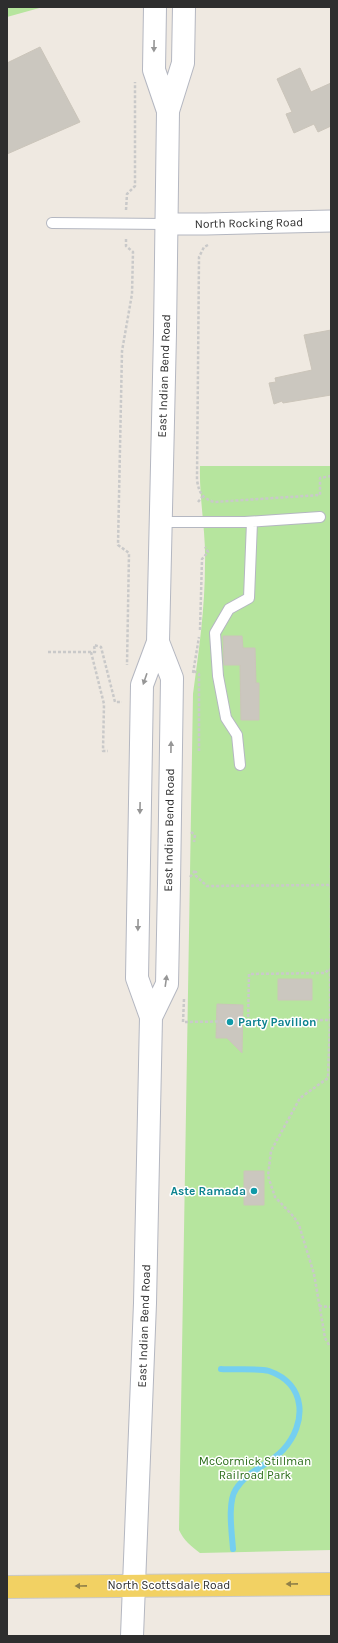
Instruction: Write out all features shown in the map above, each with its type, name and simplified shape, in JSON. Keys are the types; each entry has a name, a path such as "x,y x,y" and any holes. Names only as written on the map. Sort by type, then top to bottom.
{"main road":[{"name":"East Indian Bend Road","path":"155,7 154,70 168,111"},
{"name":"East Indian Bend Road","path":"132,1636 145,1303 151,1017 137,978 142,685 158,642 168,111 183,63 184,7"},
{"name":"East Indian Bend Road","path":"151,1017 167,984 169,884 172,678 158,642"},
{"name":"North Scottsdale Road","path":"7,1587 331,1584"}],"street":[{"name":"North Rocking Road","path":"166,224 331,221"}],"lane":[{"path":"52,223 126,225 166,224"},
{"path":"160,522 252,522 320,517"},
{"path":"240,765 238,735 226,718 224,711 218,676 215,633 229,609 249,598 252,522"}],"path":[{"path":"126,670 129,553 118,545 122,351 132,294 132,252 126,246 126,225 127,194 135,186 135,78"},
{"path":"206,239 208,244 204,247 199,257 197,480 202,497 214,502 320,495 320,478 331,476"},
{"path":"198,502 202,497"},
{"path":"48,652 95,652 94,645 101,647 115,702 126,702"},
{"path":"90,652 104,704 103,750 108,750"},
{"path":"194,670 199,674 199,751"},
{"path":"329,1345 325,1338 314,1274 299,1225 294,1216 275,1197 268,1176 270,1151 300,1098 328,1078 330,1067 331,864"},
{"path":"194,872 196,872 196,876 207,886 331,885"},
{"path":"248,1022 249,974 325,973 330,968"},
{"path":"183,1022 330,1020"},
{"path":"264,1177 268,1176"},
{"path":"319,1306 331,1306"}],"green space":[{"path":"7,7 43,7 7,17"},
{"name":"McCormick Stillman Railroad Park","path":"200,466 331,466 331,1550 200,1553 185,1540 179,1530 193,694 205,580 204,527 200,491"}],"building":[{"path":"40,47 80,122 7,154 7,63"},
{"path":"300,68 311,92 331,83 331,126 318,132 314,124 294,133 286,114 292,112 277,79"},
{"path":"331,330 331,395 283,403 282,401 274,404 269,383 276,382 275,378 312,370 304,335"},
{"path":"223,636 242,636 243,648 255,648 256,683 259,683 259,720 241,720 240,665 224,665"},
{"path":"278,979 312,979 312,1000 278,1000"},
{"name":"Party Pavilion","path":"217,1004 243,1005 242,1053 227,1038 216,1038"},
{"name":"Aste Ramada","path":"244,1171 264,1171 264,1205 244,1205"}],"waterway":[{"path":"221,1369 269,1371 281,1377 291,1385 299,1406 299,1417 291,1440 283,1450 271,1460 246,1477 233,1495 231,1510 233,1549"}],"place":[{"name":"Party Pavilion","path":"230,1022"},
{"name":"Aste Ramada","path":"254,1191"}]}
